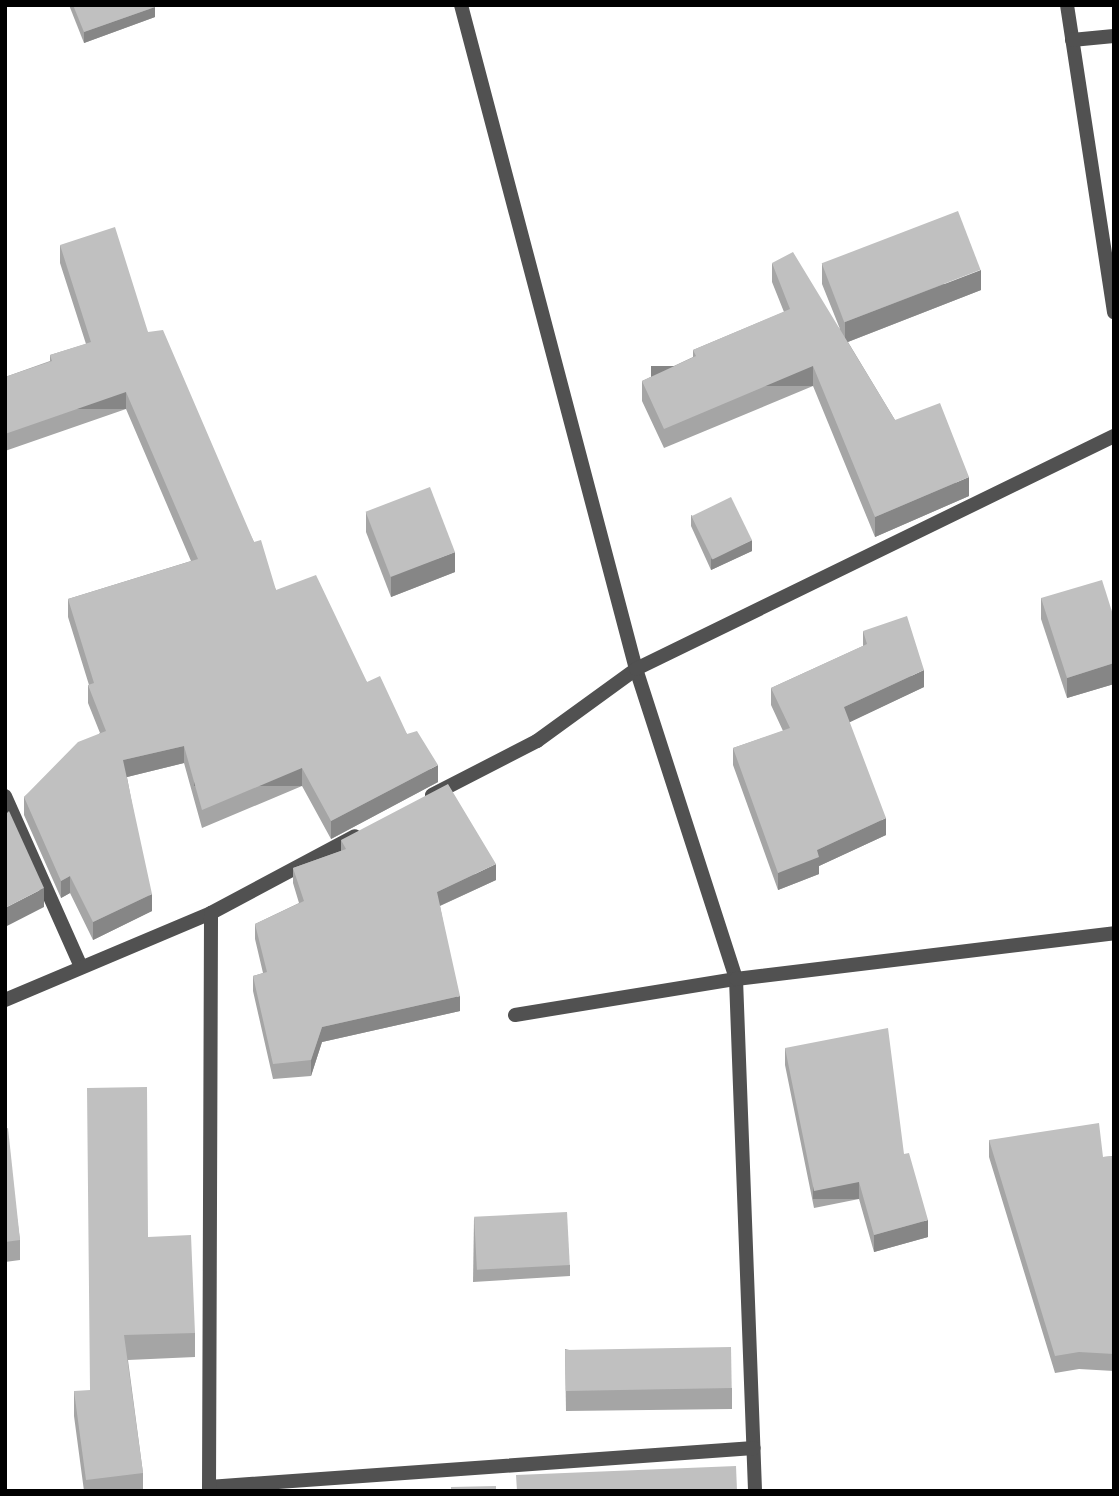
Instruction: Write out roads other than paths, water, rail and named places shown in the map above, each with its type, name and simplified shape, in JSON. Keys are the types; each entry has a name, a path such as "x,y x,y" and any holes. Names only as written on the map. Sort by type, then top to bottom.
{"street":[{"path":"461,5 636,669 736,979 755,1491"},
{"path":"1067,5 1114,312"},
{"path":"1072,40 1114,36"},
{"path":"415,803 537,741 636,669 1114,436"},
{"path":"5,796 81,967"},
{"path":"5,1000 211,913 367,829"},
{"path":"211,913 209,1489 754,1448"},
{"path":"515,1015 736,979 1114,933"}]}
